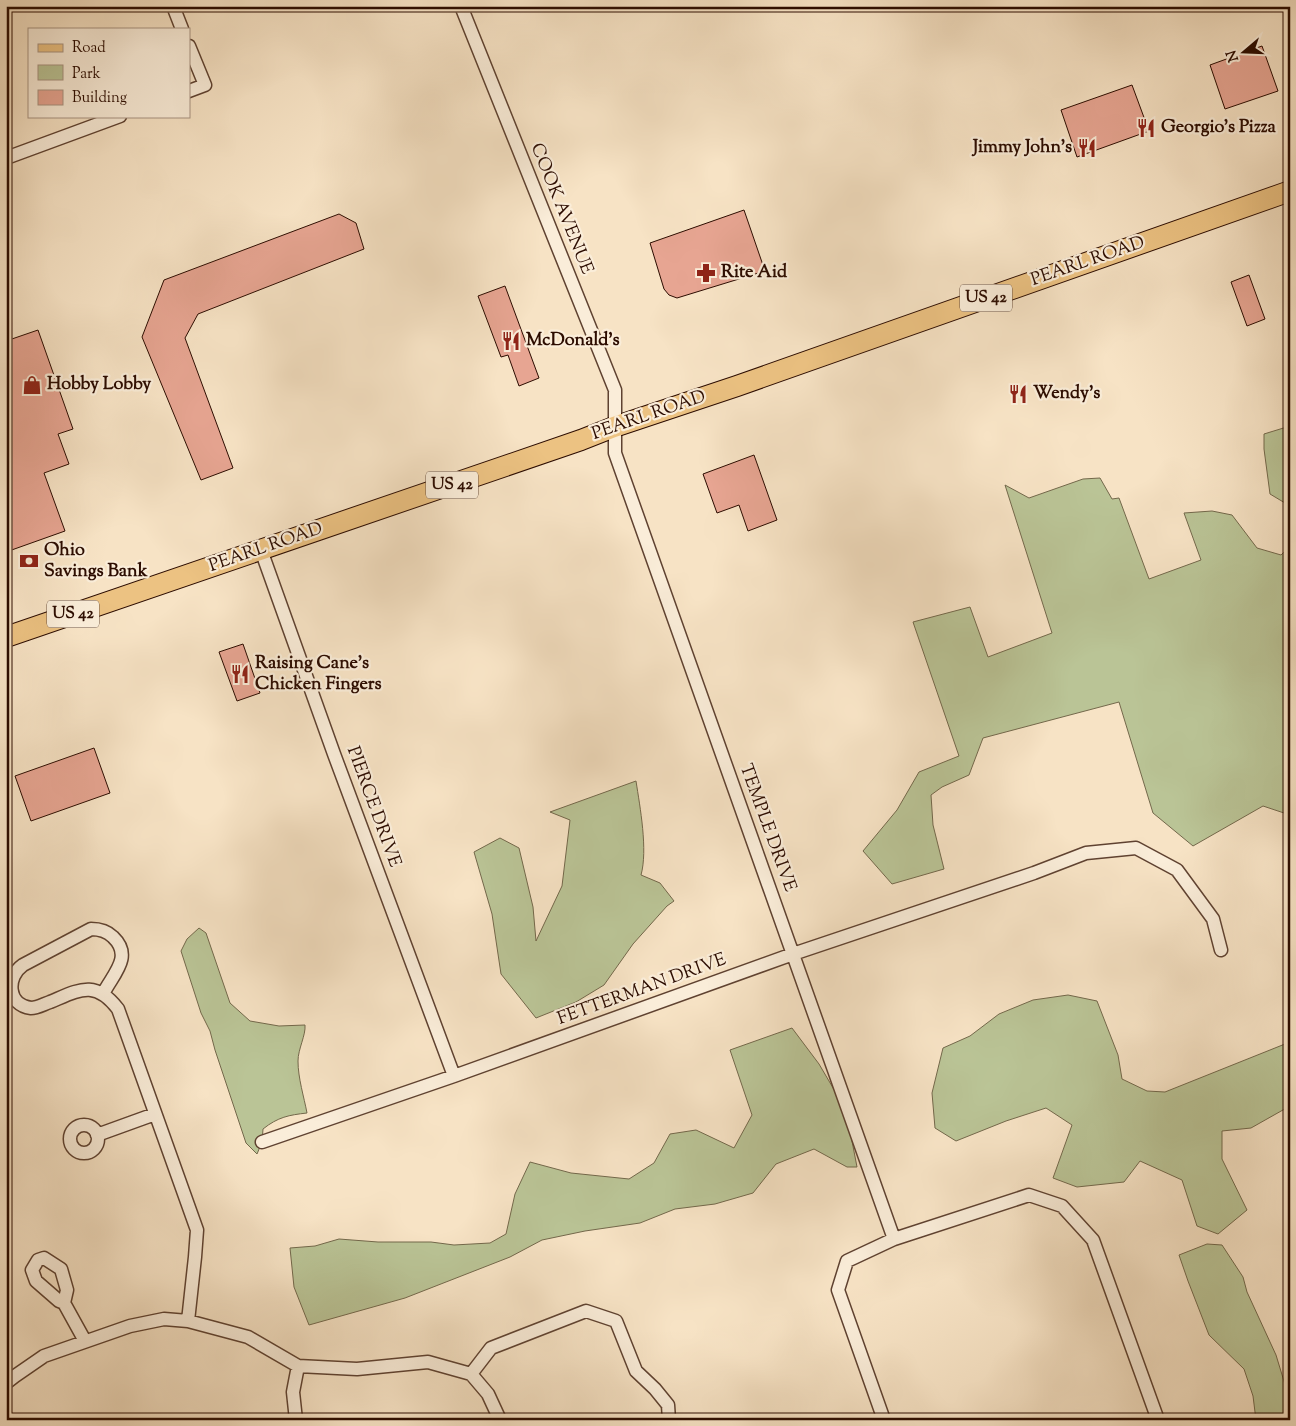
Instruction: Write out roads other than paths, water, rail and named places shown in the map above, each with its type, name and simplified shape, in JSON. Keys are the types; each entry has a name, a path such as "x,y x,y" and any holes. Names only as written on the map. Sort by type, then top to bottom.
{"main road":[{"name":"PEARL ROAD","path":"6,636 581,440 1290,191"}],"street":[{"path":"173,6 182,28"},
{"name":"COOK AVENUE","path":"461,6 615,390 614,427"},
{"path":"190,48 205,85 190,91"},
{"path":"6,158 115,118"},
{"name":"TEMPLE DRIVE","path":"614,427 615,453 894,1239"},
{"name":"PIERCE DRIVE","path":"261,550 334,754 454,1076"},
{"name":"FETTERMAN DRIVE","path":"262,1142 454,1076 793,954 1034,873 1086,853 1136,848 1177,870 1213,919 1221,950"},
{"path":"103,994 108,982 119,968 122,956 118,941 110,934 100,930 91,930 23,964 14,973 11,982 11,990 17,1001 30,1008 35,1008 77,991 89,990 110,998 118,1009 197,1230 188,1321"},
{"path":"97,1135 155,1114"},
{"path":"884,1420 838,1290 847,1262 894,1239 1029,1194 1062,1206 1093,1240 1158,1420"},
{"path":"64,1303 85,1342"},
{"path":"471,1374 491,1348 586,1311 616,1321 636,1371 668,1405 669,1420"},
{"path":"6,1383 44,1356 130,1326 164,1318 188,1321 248,1337 298,1366 357,1369 428,1362 471,1374 488,1394 500,1420"},
{"path":"296,1420 293,1392 298,1366"}],"place":[{"name":"Georgio's Pizza","path":"1146,128"},
{"name":"Jimmy John's","path":"1087,148"},
{"name":"Rite Aid","path":"706,273"},
{"name":"McDonald's","path":"511,341"},
{"name":"Hobby Lobby","path":"32,385"},
{"name":"Wendy's","path":"1018,394"},
{"name":"Ohio Savings Bank","path":"29,561"},
{"name":"Raising Cane's Chicken Fingers","path":"240,674"}]}
